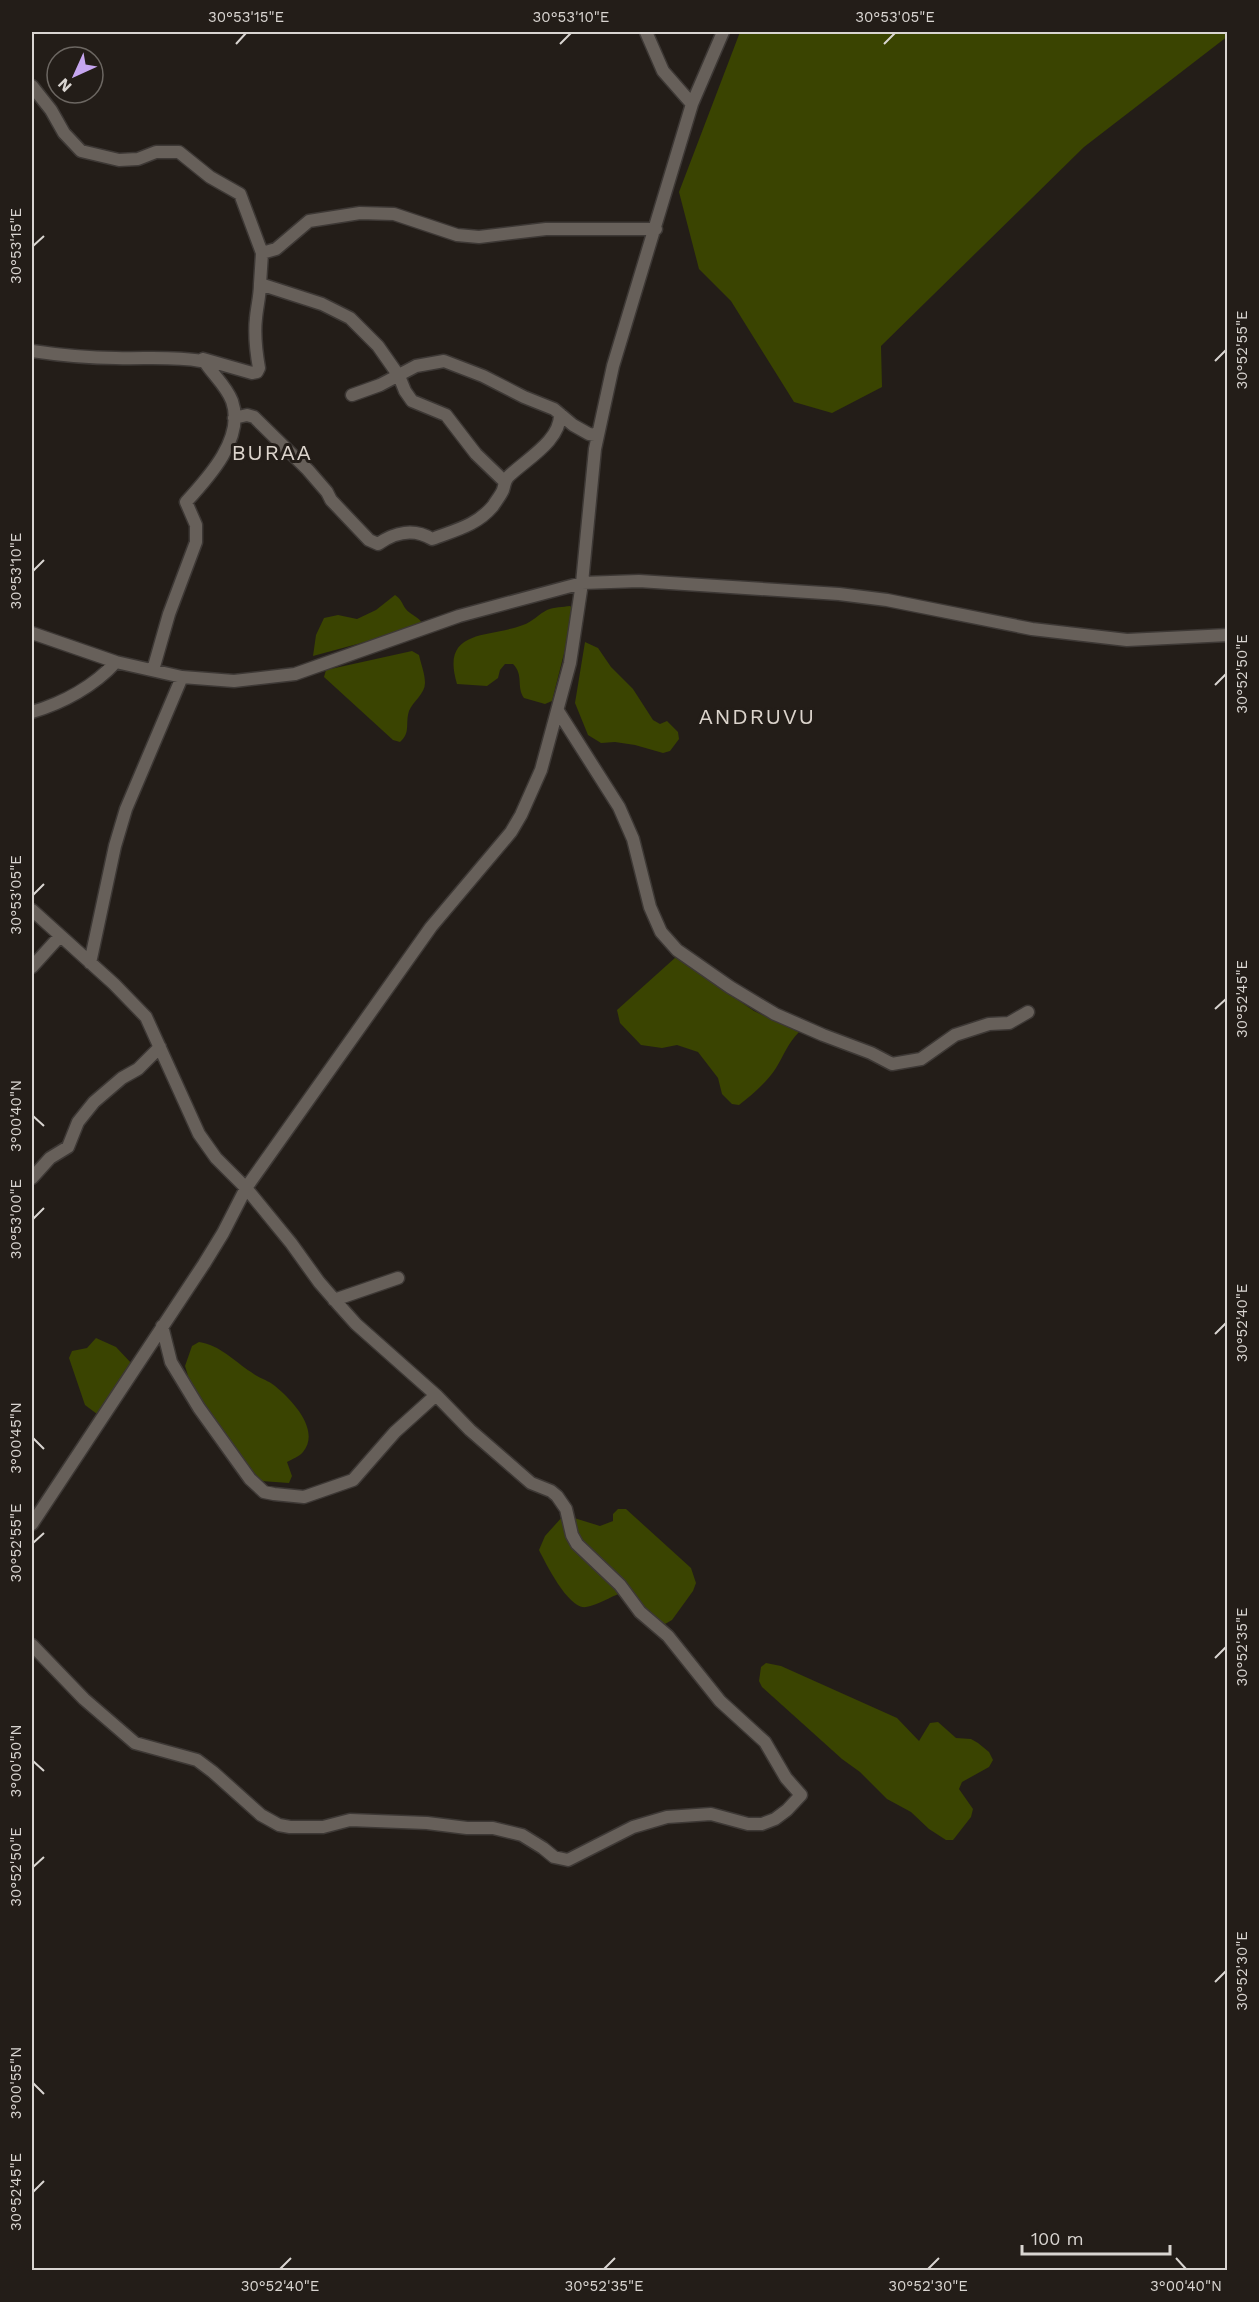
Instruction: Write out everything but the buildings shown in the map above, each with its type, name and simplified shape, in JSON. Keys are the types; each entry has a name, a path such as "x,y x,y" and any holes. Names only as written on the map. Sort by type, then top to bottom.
{"street":[{"path":"646,32 663,71 692,104"},
{"path":"32,1524 223,1233 246,1188 431,927 511,832 521,815 541,770 570,663 582,583 597,435 619,347 692,104 723,32"},
{"path":"32,86 51,110 64,133 81,151 119,160 138,159 156,152 179,152 210,177 240,194 262,253 260,295 256,316 255,344 260,368 257,372 252,374 203,359 201,361 147,357 99,358 32,351"},
{"path":"262,253 276,249 309,221 360,213 394,214 457,235 479,237 546,230 656,229"},
{"path":"260,284 339,311 373,339 399,375 412,401 446,415 476,454 504,481"},
{"path":"153,670 169,614 196,543 196,525 186,502 220,459 232,433 234,418 231,400 203,359"},
{"path":"352,395 380,385 424,363 444,361 483,376 502,387 554,409 589,434 597,435"},
{"path":"234,418 247,415 254,417 321,485 331,500 373,543 378,544 390,536 402,533 417,533 432,539 459,531 485,514 503,491 504,481 554,436 560,423 560,414"},
{"path":"32,633 116,662 182,677 234,681 295,674 459,616 582,583 639,581 839,594 887,600 1032,629 1127,640 1227,635"},
{"path":"32,712 64,699 105,674 116,662"},
{"path":"90,963 115,846 126,809 182,677"},
{"path":"558,711 623,813 633,839 650,907 661,932 677,950 730,987 775,1014 871,1053 892,1064 921,1059 955,1035 989,1024 1009,1023 1028,1012"},
{"path":"32,910 139,1008 152,1028 199,1134 216,1158 246,1188 334,1299 356,1324 436,1395 470,1430 535,1485 557,1496 566,1509 572,1535 581,1549 620,1585 640,1611 668,1636 725,1706 765,1742 786,1779 801,1795 775,1819 762,1824 748,1824 711,1814 667,1817 633,1827 568,1860 554,1857 522,1835 493,1828 467,1828 404,1821 350,1820 323,1827 279,1825 249,1806 197,1760 135,1743 84,1700 32,1645"},
{"path":"32,967 60,936"},
{"path":"32,1178 50,1158 68,1147 78,1122 94,1102 122,1078 138,1068 160,1047"},
{"path":"334,1299 398,1278"},
{"path":"162,1326 171,1362 199,1408 250,1479 264,1492 304,1497 353,1480 395,1432 436,1395"}],"green space":[{"path":"740,32 1227,32 1228,36 1084,147 881,346 882,387 832,413 794,402 731,301 699,269 679,192"},
{"path":"395,595 407,611 420,620 424,626 313,656 316,635 324,618 338,615 357,619 376,610"},
{"path":"570,606 575,610 552,701 545,704 524,698 520,690 518,672 513,664 505,664 498,678 487,686 457,684 454,666 455,653 461,644 471,638 523,625 550,609"},
{"path":"585,642 598,648 611,667 633,689 653,720 660,724 667,721 678,732 679,739 670,751 663,753 635,745 615,742 601,743 588,735 575,703"},
{"path":"412,651 419,655 425,683 423,691 409,711 407,731 400,742 393,740 324,677 326,670"},
{"path":"676,957 754,1011 799,1032 768,1078 739,1105 732,1104 722,1094 718,1078 698,1052 677,1045 662,1048 641,1045 620,1023 617,1010"},
{"path":"96,1338 116,1347 132,1364 103,1413 97,1414 85,1405 69,1358 72,1351 87,1348"},
{"path":"199,1342 214,1346 272,1384 289,1399 302,1416 309,1434 308,1443 301,1454 287,1462 292,1476 289,1483 261,1481 250,1472 193,1392 185,1366 192,1346"},
{"path":"618,1509 626,1509 691,1568 696,1583 693,1591 672,1620 665,1624 658,1624 621,1593 590,1606 579,1606 559,1585 539,1550 545,1536 563,1516 600,1526 613,1521 613,1514"},
{"path":"766,1663 781,1666 897,1718 919,1741 930,1723 938,1722 956,1738 971,1739 989,1752 993,1760 989,1767 962,1782 959,1789 973,1809 971,1817 953,1840 946,1840 929,1829 911,1812 887,1799 860,1772 842,1759 762,1687 759,1681 761,1667"}],"district":[{"name":"BURAA","path":"272,452"},
{"name":"ANDRUVU","path":"757,716"}]}
